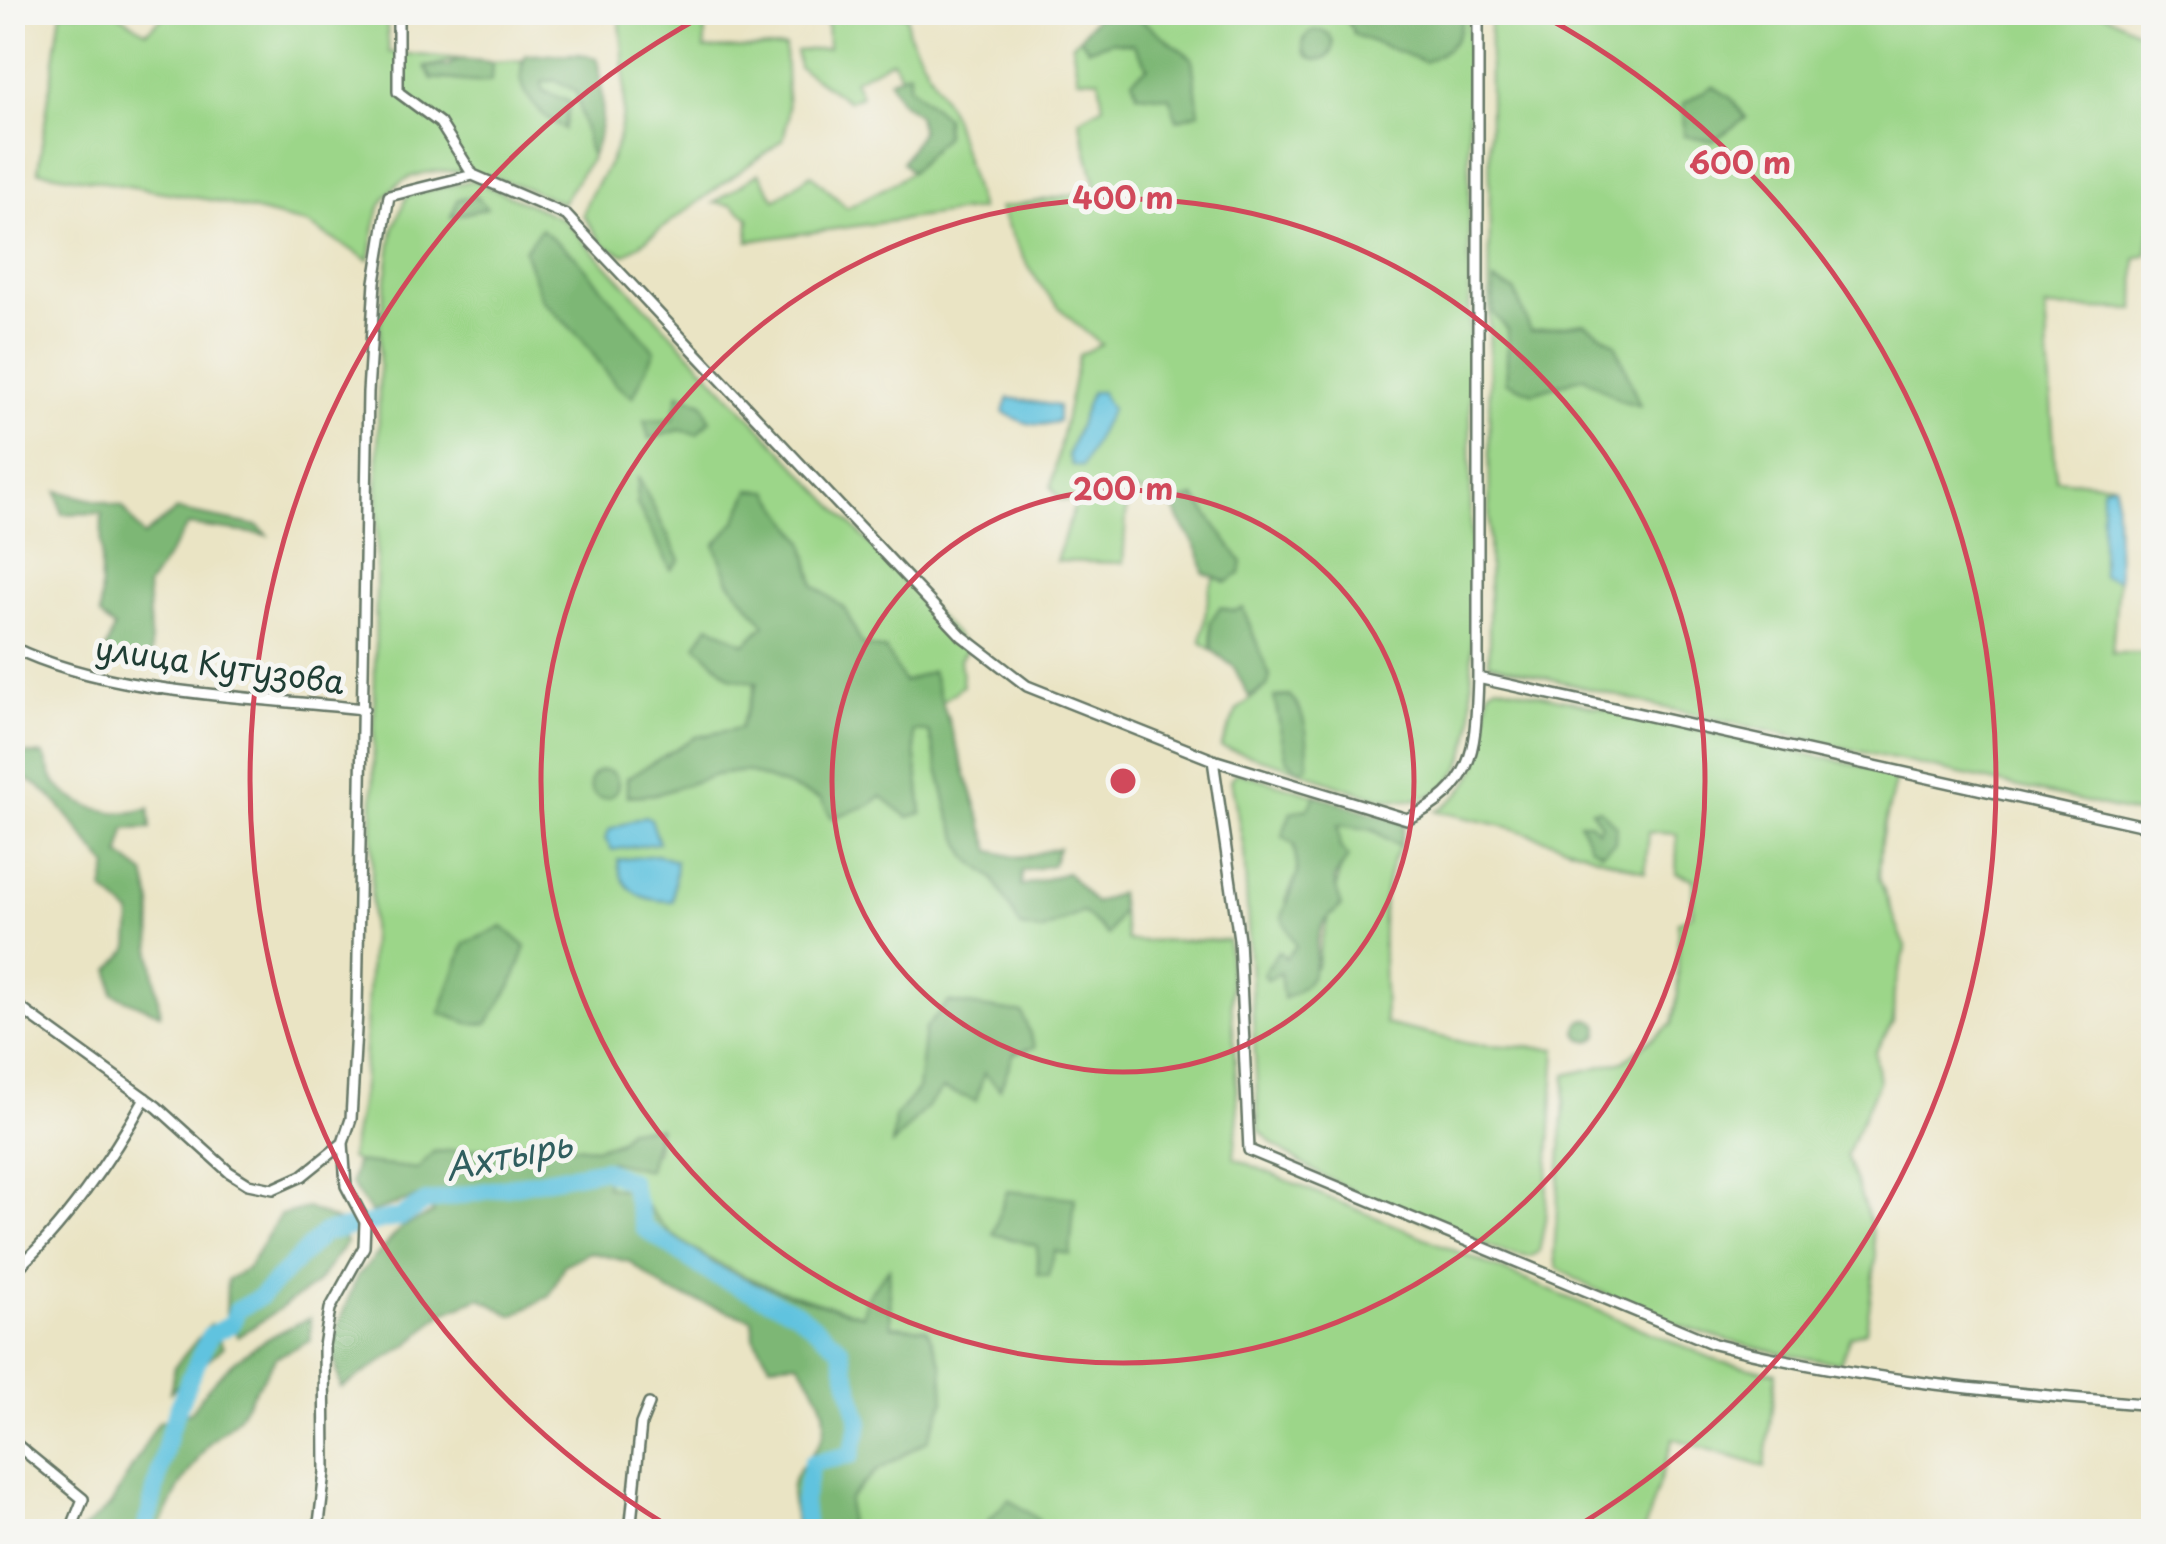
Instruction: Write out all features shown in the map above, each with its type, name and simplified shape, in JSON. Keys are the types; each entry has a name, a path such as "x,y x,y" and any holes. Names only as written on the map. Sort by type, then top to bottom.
{"street":[{"path":"398,12 398,92 440,122 473,175 566,216 962,636 1027,686 1212,760 1407,820 1452,794 1472,759 1478,678 1478,12"},
{"path":"318,1532 325,1425 324,1346 330,1310 364,1247 365,1222 346,1186 343,1143 354,1077 368,392 375,282 389,196 473,175"},
{"name":"улица Кутузова","path":"12,648 36,659 122,681 364,710"},
{"path":"1478,678 2154,828"},
{"path":"1212,760 1239,939 1250,1150 1714,1344 1842,1370 1999,1393 2154,1404"},
{"path":"12,1002 145,1098 228,1172 248,1184 273,1190 302,1176 343,1143"},
{"path":"12,1273 35,1254 128,1128 145,1098"},
{"path":"630,1532 642,1424 649,1404"},
{"path":"12,1441 83,1499 70,1532"}],"green space":[{"path":"61,12 116,13 146,32 168,13 386,13 389,52 460,59 426,67 432,79 490,81 492,62 522,60 524,82 532,101 564,129 570,102 543,91 541,81 556,80 576,91 591,158 562,203 466,172 416,175 396,186 381,205 369,260 307,224 216,201 38,171"},
{"path":"2101,12 2138,31 2153,32 2153,214 2147,255 2136,259 2135,310 2045,308 2056,479 2115,484 2118,580 2112,653 2153,653 2153,817 1657,706 1489,663 1490,13"},
{"path":"619,13 704,13 705,49 785,47 788,118 783,140 625,255 604,245 583,215 611,159 621,124 624,87"},
{"path":"827,13 907,15 908,32 953,117 980,209 748,241 749,218 732,205 714,203 759,173 775,200 811,174 847,208 908,174 929,152 945,117 909,86 908,72 901,75 892,60 854,80 861,96 848,101 799,67 796,51 828,48"},
{"path":"1112,13 1468,13 1472,722 1464,757 1450,781 1432,795 1410,800 1359,792 1221,747 1237,710 1267,686 1270,676 1243,609 1210,622 1212,650 1201,642 1210,587 1216,576 1195,497 1173,503 1137,491 1127,501 1123,563 1056,561 1076,502 1059,499 1051,487 1079,355 1101,344 1066,314 1040,284 999,208 1097,190 1079,120 1103,106 1099,79 1078,78 1072,45 1080,37 1088,49 1113,41 1133,44 1170,97 1199,113 1133,14"},
{"path":"1342,13 1462,13 1457,38 1425,62 1355,35"},
{"path":"1133,14 1192,58 1199,113 1177,120 1169,97 1137,94 1132,80 1148,67 1133,44 1113,41 1088,49 1080,37 1096,17"},
{"path":"1318,30 1332,39 1333,45 1324,59 1318,60 1304,51 1303,45 1312,31"},
{"path":"579,54 597,58 601,84 602,121 591,158 576,91 556,80 542,82 543,91 570,102 564,129 536,107 522,78 526,55"},
{"path":"460,59 492,62 491,81 432,79 425,67 448,66"},
{"path":"909,72 909,86 945,117 945,136 911,172 902,162 921,132 918,115 900,101 889,80"},
{"path":"1713,86 1732,99 1746,118 1713,141 1684,136 1683,104"},
{"path":"473,180 563,219 968,648 960,659 963,686 940,703 932,671 904,683 886,650 862,645 845,609 814,586 804,542 750,490 736,521 729,581 766,624 745,644 754,678 750,705 740,728 696,737 627,778 627,796 658,794 715,775 746,771 821,799 881,796 922,813 913,731 929,732 950,817 967,857 993,878 1021,927 1041,931 1083,912 1108,934 1121,910 1127,941 1228,940 1238,1115 1234,1158 1721,1362 1776,1373 1765,1467 1673,1438 1644,1531 848,1531 848,1499 875,1472 928,1440 927,1330 891,1326 889,1269 868,1295 863,1315 763,1284 693,1249 663,1226 638,1197 606,1187 609,1160 656,1153 658,1127 595,1148 545,1144 434,1152 418,1169 350,1158 363,1086 371,938 380,322 393,229 407,195"},
{"path":"476,196 487,208 451,217 458,199"},
{"path":"541,229 575,256 655,351 633,397 615,384 581,338 542,300 524,250"},
{"path":"1494,281 1514,290 1531,331 1584,323 1615,343 1640,406 1620,400 1584,377 1533,393 1506,382 1508,330 1493,313"},
{"path":"679,393 703,403 710,420 697,434 680,430 649,439 644,420 673,419"},
{"path":"638,476 680,560 671,570 637,504"},
{"path":"750,490 769,491 804,542 814,585 845,609 862,645 886,650 904,682 932,671 991,851 1019,858 1058,848 1052,865 1022,871 1021,886 1067,873 1095,903 1119,893 1121,910 1108,935 1083,912 1041,931 1021,927 993,878 967,857 950,817 929,732 913,731 922,813 908,817 881,796 870,805 832,818 821,799 746,771 715,775 658,794 627,796 627,778 696,737 740,728 757,683 731,678 696,645 709,625 745,644 765,625 729,581 715,545 736,521"},
{"path":"57,491 123,507 143,536 177,510 258,526 267,535 188,525 147,587 152,665 102,660 114,628 100,616 102,513 62,514"},
{"path":"1195,497 1242,562 1240,574 1227,582 1204,573 1198,551 1176,512 1173,503"},
{"path":"1220,607 1234,611 1243,608 1270,677 1267,686 1249,697 1234,667 1212,650 1210,622"},
{"path":"1497,685 1897,774 1881,840 1879,878 1906,948 1894,991 1893,1022 1875,1052 1879,1082 1846,1155 1870,1222 1876,1258 1866,1331 1850,1336 1840,1363 1767,1350 1694,1330 1624,1303 1557,1268 1554,1255 1566,1075 1623,1061 1672,1024 1678,994 1678,922 1692,915 1693,879 1676,873 1677,834 1649,832 1645,872 1508,827 1436,811 1464,788 1473,774 1479,760 1489,690"},
{"path":"1290,696 1304,720 1307,738 1308,767 1298,770 1286,758 1274,697"},
{"path":"12,753 44,755 57,785 88,806 113,812 149,808 151,828 125,829 120,855 145,874 152,904 151,948 160,1014 113,994 110,970 129,949 131,914 103,890 108,866 65,812 41,788 13,775"},
{"path":"604,770 614,774 618,784 614,794 604,798 594,794 590,784 594,774"},
{"path":"1237,772 1316,795 1294,845 1298,873 1286,899 1296,946 1286,959 1278,952 1280,972 1317,967 1338,877 1348,857 1340,847 1338,825 1363,827 1400,847 1392,863 1384,907 1385,1024 1471,1044 1556,1049 1545,1220 1539,1252 1530,1257 1506,1253 1375,1200 1309,1168 1259,1130 1244,850 1231,780"},
{"path":"1316,795 1404,823 1400,847 1374,830 1338,825 1340,847 1348,857 1334,879 1341,906 1323,924 1313,974 1298,991 1283,999 1280,973 1268,980 1263,974 1278,951 1286,958 1296,946 1282,917 1298,873 1294,845 1282,836 1291,812 1308,808"},
{"path":"1600,809 1616,826 1615,842 1602,852 1590,846 1580,822 1590,822 1598,831 1601,824 1591,810"},
{"path":"503,927 526,947 512,985 487,1024 468,1023 440,1013 465,943"},
{"path":"948,1002 1022,1013 1035,1047 1014,1053 1000,1089 984,1073 976,1101 943,1089 892,1145 895,1117 918,1089 925,1029"},
{"path":"1588,1019 1596,1022 1596,1038 1588,1041 1580,1038 1577,1030 1580,1022"},
{"path":"659,1127 648,1170 610,1161 606,1187 634,1196 675,1238 724,1269 826,1305 862,1315 868,1295 889,1268 891,1326 927,1329 942,1365 944,1402 928,1440 875,1472 849,1499 848,1531 797,1531 792,1485 817,1447 825,1425 822,1403 798,1362 770,1364 754,1337 752,1319 669,1292 630,1262 590,1252 564,1265 550,1295 513,1316 480,1298 441,1314 409,1344 341,1388 331,1344 357,1277 402,1227 434,1213 418,1197 371,1213 351,1184 356,1162 418,1169 433,1152 545,1144 595,1148 618,1143 628,1129"},
{"path":"1007,1191 1075,1198 1070,1255 1055,1251 1048,1276 1038,1274 1037,1246 993,1234"},
{"path":"307,1208 339,1222 346,1243 316,1284 238,1337 226,1314 227,1280 248,1268 280,1215"},
{"path":"310,1318 311,1340 276,1357 237,1419 209,1443 179,1487 158,1531 81,1531 110,1506 158,1422 191,1412 214,1381 242,1356"},
{"path":"210,1324 223,1347 170,1392 175,1366"},
{"path":"1009,1499 1039,1520 1026,1531 986,1531 988,1521"}],"water":[{"path":"1091,392 1101,392 1111,409 1082,467 1072,465 1068,455"},
{"path":"1009,398 1058,406 1058,421 1037,425 1016,419 1003,412"},
{"path":"2115,484 2118,580 2102,576 2102,488"},
{"path":"645,816 651,819 659,843 612,850 605,839 610,829"},
{"path":"656,855 676,861 673,901 653,900 636,893 620,871 618,860"}],"waterway":[{"name":"Ахтырь","path":"145,1532 170,1429 210,1335 232,1324 237,1310 260,1297 323,1233 401,1217 426,1202 603,1169 630,1181 644,1228 712,1274 796,1312 840,1348 860,1423 851,1455 812,1463 803,1501 806,1532"}]}
